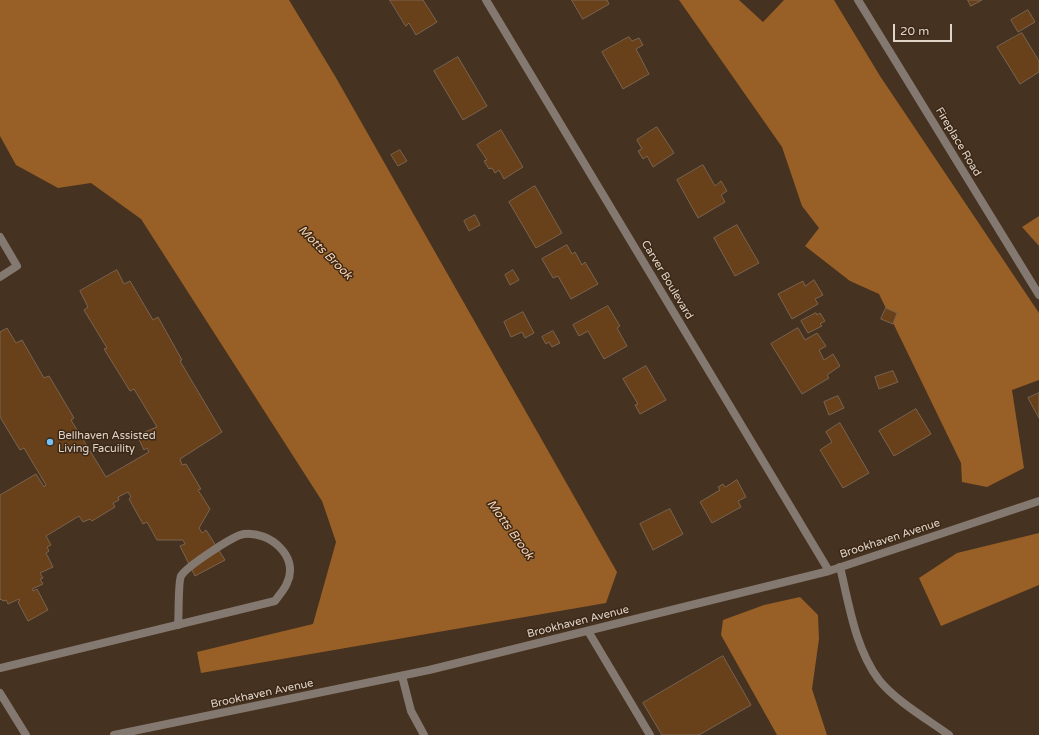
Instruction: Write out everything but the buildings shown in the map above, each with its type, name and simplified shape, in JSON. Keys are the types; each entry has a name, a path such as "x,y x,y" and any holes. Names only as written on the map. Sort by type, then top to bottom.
{"street":[{"name":"Carver Boulevard","path":"486,0 830,571"},
{"name":"Fireplace Road","path":"858,0 1039,295"},
{"path":"0,236 17,266 0,277"},
{"name":"Brookhaven Avenue","path":"114,735 402,676 830,571 1039,501"},
{"path":"0,668 276,601 288,583 290,567 283,550 267,537 243,534 190,566 180,577 178,624"},
{"path":"840,567 854,625 866,656 879,680 902,701 949,735"},
{"path":"588,631 650,735"},
{"path":"402,676 411,711 424,735"},
{"path":"0,692 26,735"}],"shaded area":[{"path":"0,0 289,0 335,76 617,572 606,603 201,673 197,652 313,624 336,542 322,501 141,219 91,183 58,188 16,165 0,136"},
{"path":"679,0 739,0 763,22 784,0 834,0 880,76 1039,313 1039,380 1012,390 1024,468 987,487 962,482 961,463 879,294 850,281 805,246 819,228 802,206 782,147"},
{"path":"1039,216 1039,246 1022,227"},
{"path":"1039,533 1039,585 941,626 919,578 957,553"},
{"path":"800,597 818,615 819,639 812,689 827,735 777,735 721,635 723,620 764,605"}],"waterway":[{"name":"Motts Brook","path":"161,0 190,39 208,100 242,172 294,240 346,289 371,358 396,414 486,513 527,573"}],"place":[{"name":"Bellhaven Assisted Living Facuility","path":"50,442"}]}
